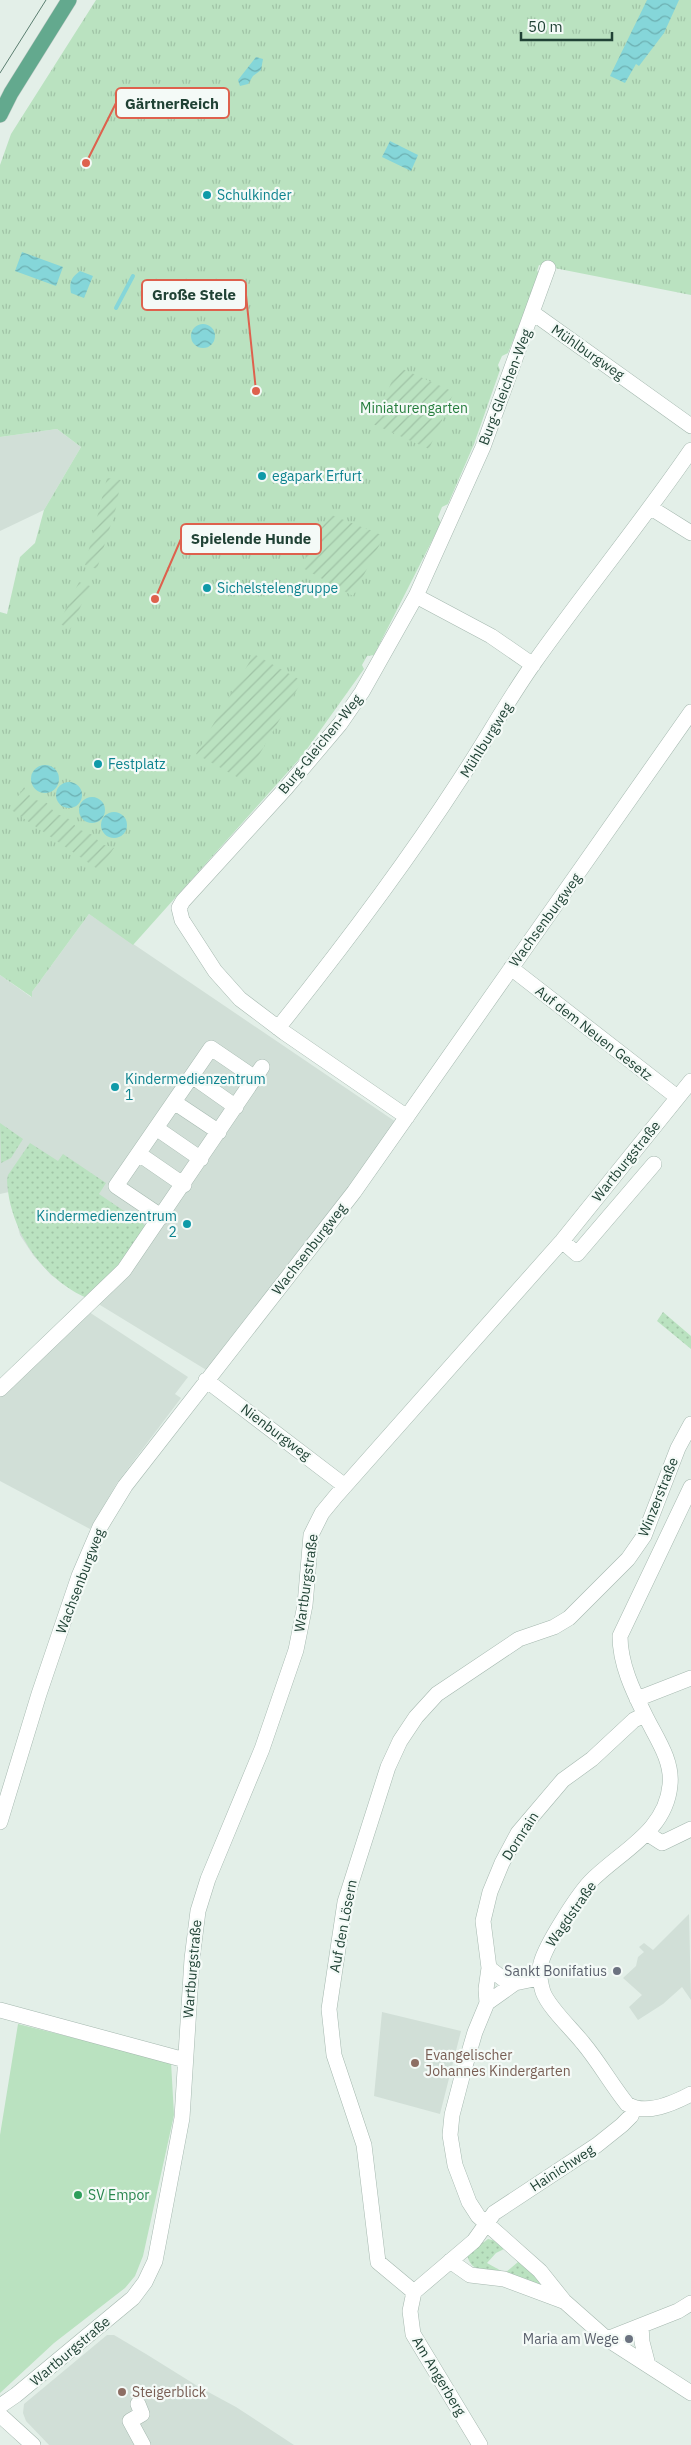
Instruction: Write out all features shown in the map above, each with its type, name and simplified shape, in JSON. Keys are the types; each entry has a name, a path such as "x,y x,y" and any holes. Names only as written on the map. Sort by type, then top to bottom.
{"main road":[{"path":"0,115 11,93 69,0"}],"street":[{"name":"Burg-Gleichen-Weg","path":"407,1117 278,1028 228,987 182,920 179,908 189,894 286,788 340,724 362,692 416,596 483,447 533,314 548,268"},
{"name":"Mühlburgweg","path":"533,314 691,426"},
{"name":"Mühlburgweg","path":"278,1028 328,966 453,790 533,664 651,508 691,450"},
{"path":"651,508 691,533"},
{"path":"416,596 492,636 533,664"},
{"name":"Wachsenburgweg","path":"0,1822 45,1676 90,1548 100,1527 125,1486 354,1192 608,833 691,712"},
{"name":"Auf dem Neuen Gesetz","path":"511,968 678,1098"},
{"path":"0,1389 88,1303 111,1286 162,1217 259,1072 211,1048 116,1186 162,1217"},
{"path":"192,1076 236,1107"},
{"name":"Wartburgstraße","path":"0,2406 16,2395 133,2298 145,2282 154,2261 173,2173 182,2118 192,1959 198,1911 208,1879 262,1749 296,1650 305,1605 312,1535 322,1513 562,1241 691,1081"},
{"path":"174,1102 219,1132"},
{"path":"156,1128 201,1159"},
{"path":"138,1154 184,1185"},
{"name":"Wartburgstraße","path":"562,1241 577,1254 654,1164"},
{"name":"Nienburgweg","path":"206,1380 345,1486"},
{"name":"Winzerstraße","path":"554,1627 569,1618 628,1560 644,1536 678,1448 691,1424"},
{"name":"Winzerstraße","path":"620,1636 691,1488"},
{"name":"Auf den Lösern","path":"414,2292 378,2262 364,2145 334,2055 330,2009 345,1902 388,1767 400,1741 416,1717 437,1694 475,1667 520,1639 554,1627"},
{"name":"Wagdstraße","path":"539,1978 546,1950 590,1883 648,1834 658,1818 670,1786 670,1773 664,1751 637,1699 622,1658 620,1636"},
{"path":"637,1699 691,1678"},
{"name":"Dornrain","path":"488,2003 486,1989 489,1968 483,1920 497,1874 518,1833 564,1780 592,1758 634,1720 644,1714"},
{"path":"648,1834 662,1843 691,1829"},
{"path":"489,1968 511,1985"},
{"path":"539,1978 544,1994 584,2044 619,2093 634,2108 673,2104 691,2094"},
{"name":"Dornrain","path":"486,2223 469,2202 452,2152 450,2135 452,2115 475,2032 488,2003 511,1985 539,1978"},
{"path":"0,2010 185,2060"},
{"name":"Hainichweg","path":"486,2223 494,2213 597,2145 622,2126 634,2108"},
{"path":"414,2292 474,2240 486,2223 540,2271 564,2301 607,2339 691,2393"},
{"path":"450,2261 470,2275 504,2279 564,2301"},
{"name":"Am Angerberg","path":"414,2292 410,2311 412,2334 480,2445"},
{"path":"607,2339 691,2303"},
{"path":"640,2326 648,2365"},
{"path":"138,2404 142,2414 130,2422 144,2445"},
{"path":"0,2415 33,2445"}],"shaded area":[{"path":"57,429 81,447 44,510 0,531 0,437"},
{"path":"89,914 396,1122 347,1191 208,1371 51,1275 33,1255 20,1235 9,1192 0,1194 0,975 31,997 32,992"},
{"path":"86,1310 188,1377 175,1394 181,1398 117,1483 90,1529 0,1481 0,1393"},
{"path":"689,1914 691,2000 682,1987 663,2004 638,2020 629,2007 642,1995 623,1978 636,1966 638,1957 644,1952 639,1947 644,1943 653,1950"},
{"name":"Evangelischer Johannes Kindergarten","path":"382,2012 461,2031 440,2114 374,2096"},
{"name":"Steigerblick","path":"107,2335 114,2335 199,2387 236,2407 294,2445 49,2445 26,2421 23,2413 24,2404"}],"green space":[{"name":"egapark Erfurt","path":"96,0 691,0 691,295 539,265 537,271 540,273 508,353 502,356 498,365 500,370 474,444 448,504 442,507 438,517 441,523 374,655 367,656 362,665 364,669 302,756 133,945 89,914 32,992 32,997 0,975 0,612 7,614 20,557 35,543 44,510 81,447 57,429 0,437 0,165 11,134"},
{"name":"Miniaturengarten","path":"398,367 454,392 429,449 373,424"},
{"path":"107,478 121,480 116,508 97,569 85,565"},
{"path":"329,514 384,536 353,596 301,567"},
{"path":"79,582 90,586 70,630 59,623"},
{"path":"254,654 302,681 244,781 196,754"},
{"path":"24,787 32,799 47,803 55,813 69,819 78,829 93,835 101,844 114,848 99,870 10,809"},
{"path":"0,1123 23,1139 11,1158 1,1163"},
{"path":"30,1143 58,1161 63,1154 106,1183 99,1194 149,1228 135,1248 87,1298 56,1278 42,1265 21,1234 14,1216 9,1198 8,1175"},
{"path":"663,1312 691,1336 691,1349 657,1321"},
{"name":"SV Empor","path":"18,2024 171,2062 174,2115 143,2256 135,2276 125,2288 54,2343 0,2393 0,2135"},
{"path":"488,2239 496,2241 506,2248 496,2253 487,2263 505,2273 518,2262 510,2253 552,2291 473,2266 467,2255"}],"water":[{"path":"647,0 679,0 664,33 639,66 636,64 625,83 610,76"},
{"path":"256,57 263,59 261,70 253,76 248,84 240,86 238,80"},
{"path":"390,141 418,155 411,171 382,157"},
{"path":"22,252 63,267 56,286 15,271"},
{"path":"80,271 93,276 84,298 71,293 71,280"},
{"path":"198,324 208,324 215,331 215,341 208,348 198,348 191,341 191,331"},
{"path":"45,765 55,769 59,779 55,789 45,793 35,789 31,779 35,769"},
{"path":"69,782 78,786 82,795 78,804 69,808 60,804 56,795 60,786"},
{"path":"92,797 101,801 105,810 101,819 92,823 83,819 79,810 83,801"},
{"path":"114,812 123,816 127,825 123,834 114,838 105,834 101,825 105,816"}],"waterway":[{"path":"116,308 133,276"}],"tram line":[{"path":"0,73 46,0"}],"place":[{"name":"GärtnerReich","path":"86,163"},
{"name":"Schulkinder","path":"207,195"},
{"name":"Große Stele","path":"256,391"},
{"name":"egapark Erfurt","path":"262,476"},
{"name":"Sichelstelengruppe","path":"207,588"},
{"name":"Spielende Hunde","path":"155,599"},
{"name":"Festplatz","path":"98,764"},
{"name":"Kindermedienzentrum 1","path":"115,1087"},
{"name":"Kindermedienzentrum 2","path":"187,1224"},
{"name":"Sankt Bonifatius","path":"617,1971"},
{"name":"Evangelischer Johannes Kindergarten","path":"415,2063"},
{"name":"SV Empor","path":"78,2195"},
{"name":"Maria am Wege","path":"629,2339"},
{"name":"Steigerblick","path":"122,2392"}]}
